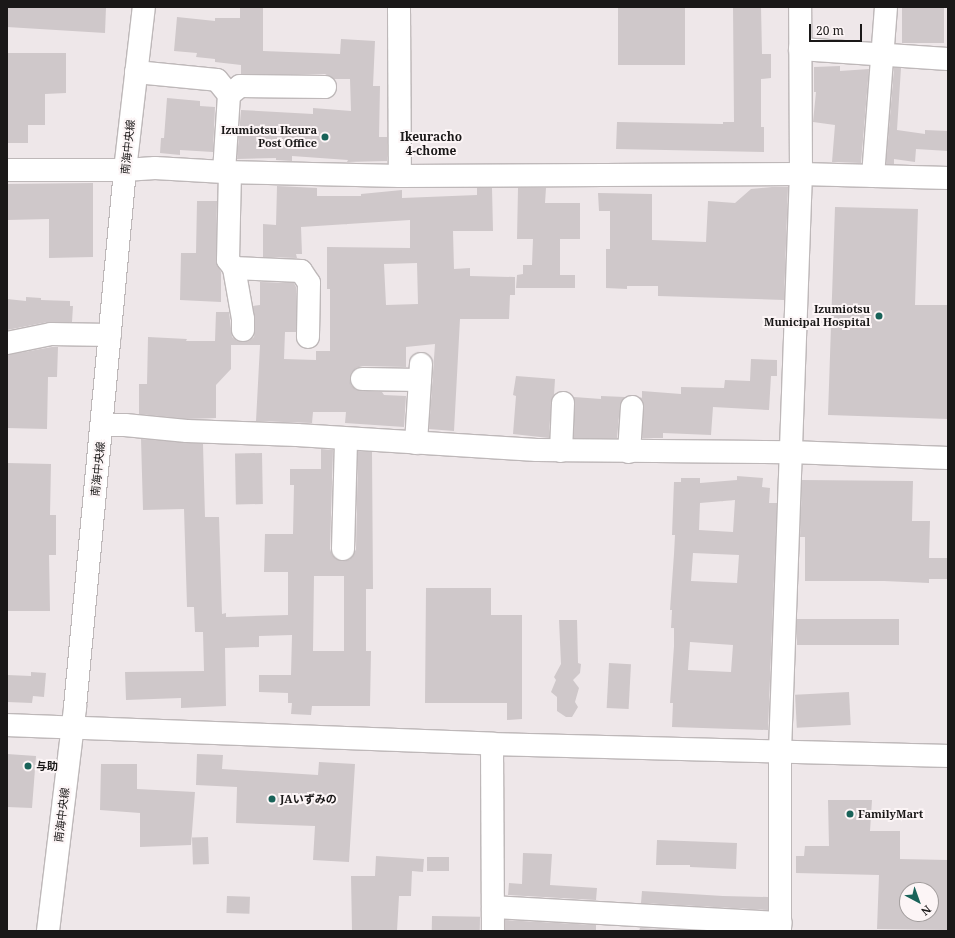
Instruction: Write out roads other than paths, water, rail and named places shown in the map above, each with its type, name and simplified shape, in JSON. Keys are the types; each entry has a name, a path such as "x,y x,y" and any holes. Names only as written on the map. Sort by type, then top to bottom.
{"street":[{"name":"南海中央線","path":"48,931 72,726 102,425 125,170 144,7"},
{"path":"399,7 400,176"},
{"path":"493,907 780,927 780,751 801,174 800,7"},
{"path":"873,176 886,7"},
{"path":"800,49 948,59"},
{"path":"136,72 217,80 229,95 227,172 228,260 234,268 235,281 243,319 243,330"},
{"path":"229,95 240,86 325,87"},
{"path":"7,170 125,170 155,168 227,172 400,176 801,174 948,178"},
{"path":"234,268 301,271 309,283 308,336"},
{"path":"7,343 51,334 110,335"},
{"path":"362,379 420,372 416,443"},
{"path":"560,450 563,402"},
{"path":"630,452 632,407"},
{"path":"102,425 126,425 187,431 560,450 630,452 790,452 948,458"},
{"path":"343,549 346,438"},
{"path":"7,725 72,726 492,744 948,756"},
{"path":"492,744 493,931"}],"place":[{"name":"Izumiotsu Ikeura Post Office","path":"325,137"},
{"name":"Izumiotsu Municipal Hospital","path":"879,316"},
{"name":"与助","path":"28,766"},
{"name":"JAいずみの","path":"272,799"},
{"name":"FamilyMart","path":"850,814"}],"district":[{"name":"Ikeuracho 4-chome","path":"431,144"}]}
